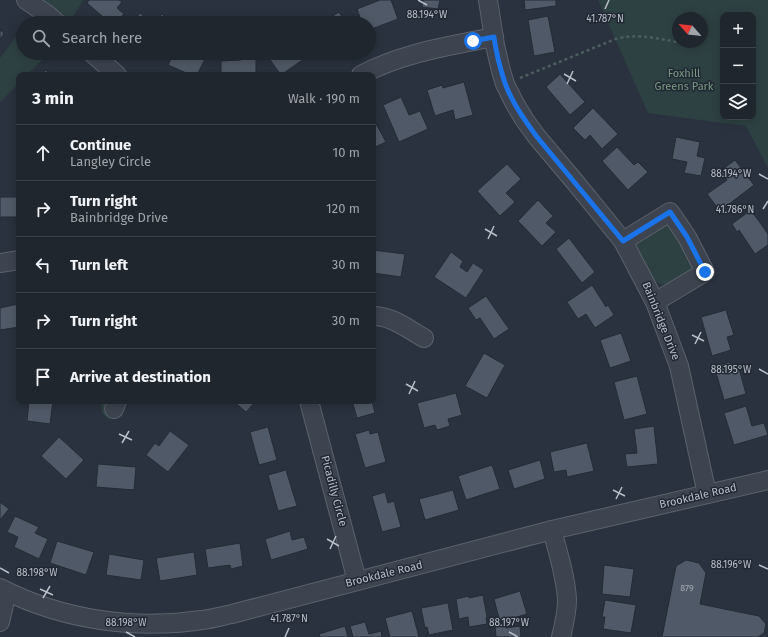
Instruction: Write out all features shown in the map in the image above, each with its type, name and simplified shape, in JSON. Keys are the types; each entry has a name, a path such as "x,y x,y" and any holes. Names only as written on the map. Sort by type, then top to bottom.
{"street":[{"path":"26,0 49,16"},
{"name":"Bainbridge Drive","path":"488,0 495,45 505,84 524,119 537,137 623,241 656,302 679,366 708,494"},
{"path":"368,72 393,61 425,51 494,37"},
{"path":"100,60 114,72"},
{"path":"623,241 670,212 687,237 705,272 656,302"},
{"path":"0,262 16,260"},
{"path":"376,316 389,318 424,338"},
{"name":"Picadilly Circle","path":"310,404 357,581"},
{"name":"Brookdale Road","path":"4,590 38,605 87,618 128,623 164,624 203,620 232,614 552,530 768,480"},
{"path":"552,530 564,576 567,600 566,620 561,637"},
{"path":"0,622 4,590"}],"path":[{"path":"520,78 618,38 642,36 672,41"}],"green space":[{"path":"44,0 83,0 73,16 32,16"},
{"name":"Foxhill Greens Park","path":"598,0 768,0 768,168 746,126 648,113"},
{"path":"16,37 16,60 42,60 30,72 16,72 16,86 0,102 0,58"},
{"path":"670,223 694,266 692,272 670,283 662,285 651,279 637,253 636,245 637,241 659,224"},
{"path":"120,404 122,411 117,418 108,419 102,413 101,405"}],"building":[{"path":"89,0 119,0 122,2 117,8 124,14 122,16 102,16 87,3"},
{"path":"380,0 391,0 398,19 376,27 376,16 360,16 357,9"},
{"path":"423,0 440,0 438,9 422,7"},
{"path":"524,0 556,0 556,6 525,10"},
{"path":"339,12 342,16 333,16"},
{"path":"548,16 555,52 534,56 528,20"},
{"path":"0,30 4,33 0,40"},
{"path":"170,60 204,60 198,72 184,72 168,65"},
{"path":"256,60 256,72 221,72 221,61"},
{"path":"270,60 302,60 285,72 279,72"},
{"path":"560,74 585,102 570,115 546,87"},
{"path":"464,82 473,115 455,120 453,110 435,116 427,90 442,85 443,88"},
{"path":"401,97 409,115 420,111 428,129 399,142 383,105"},
{"path":"593,108 618,134 602,149 590,135 585,140 573,128"},
{"path":"376,124 386,142 376,147"},
{"path":"676,137 700,142 697,156 705,158 701,176 684,173 687,162 672,159"},
{"path":"617,147 634,165 638,162 648,172 628,190 602,161"},
{"path":"735,160 754,185 720,211 707,194 727,180 720,171"},
{"path":"507,164 521,179 506,193 515,202 500,216 477,191"},
{"path":"0,197 16,197 16,217 0,217"},
{"path":"538,200 553,216 546,223 556,232 542,246 518,221"},
{"path":"751,210 768,234 768,245 755,254 739,230 737,232 732,224"},
{"path":"569,238 595,272 582,283 556,249"},
{"path":"376,250 405,254 401,277 376,273"},
{"path":"451,252 463,261 460,267 467,272 473,263 484,270 466,298 434,277"},
{"path":"592,285 606,307 608,305 614,315 595,328 586,314 578,319 567,302"},
{"path":"486,296 509,329 494,339 480,318 476,320 468,308"},
{"path":"16,304 16,327 0,330 0,308"},
{"path":"726,310 734,335 727,337 731,350 712,356 701,317"},
{"path":"621,333 631,361 610,368 600,340"},
{"path":"484,353 505,365 487,398 465,386"},
{"path":"730,362 732,370 739,368 746,394 724,400 714,366"},
{"path":"637,376 647,414 624,420 614,382"},
{"path":"456,393 462,415 448,419 450,426 437,430 435,425 424,428 417,403"},
{"path":"29,404 53,404 50,424 27,421"},
{"path":"237,404 253,404 246,412"},
{"path":"353,404 373,404 375,413 357,418"},
{"path":"746,406 752,426 764,423 768,435 734,445 724,413"},
{"path":"654,426 658,464 627,467 625,454 637,453 634,429"},
{"path":"268,427 277,460 259,465 250,432"},
{"path":"369,430 370,434 378,432 386,462 365,468 355,434"},
{"path":"170,431 189,445 168,472 146,455 155,443 159,446"},
{"path":"59,437 84,460 66,479 41,456"},
{"path":"587,443 594,471 567,477 566,470 554,472 550,452"},
{"path":"540,460 545,479 514,489 508,470"},
{"path":"98,464 136,467 134,490 96,487"},
{"path":"492,465 500,489 466,500 458,476"},
{"path":"286,470 297,506 278,511 268,475"},
{"path":"453,490 459,510 425,520 419,499"},
{"path":"385,492 388,503 394,501 401,527 382,532 372,496"},
{"path":"0,502 9,509 0,520"},
{"path":"15,516 39,527 35,533 48,539 39,559 14,547 18,537 7,532"},
{"path":"290,531 292,540 304,537 308,549 271,560 265,539"},
{"path":"57,541 94,552 86,575 50,563"},
{"path":"240,543 243,566 231,569 230,565 208,568 205,549"},
{"path":"194,552 197,575 160,581 156,558"},
{"path":"109,554 144,560 141,580 106,575"},
{"path":"686,560 699,563 706,573 700,604 759,616 766,624 764,633 758,637 662,637 676,566"},
{"path":"604,565 634,569 630,597 602,594"},
{"path":"520,591 527,614 500,622 494,599"},
{"path":"483,595 487,624 469,627 468,617 459,619 456,599"},
{"path":"605,600 636,605 631,633 603,629 605,617 602,617"},
{"path":"448,603 453,630 429,635 427,627 425,628 421,608"},
{"path":"412,611 419,637 390,637 385,618"},
{"path":"365,622 369,634 381,631 382,637 353,637 350,626"},
{"path":"345,626 348,637 320,637 319,634"},
{"path":"506,626 506,628 520,626 521,637 496,637 495,627"}],"route":[{"path":"473,41 494,37 505,84 524,119 537,137 623,241 670,212 687,237 705,272"}]}
